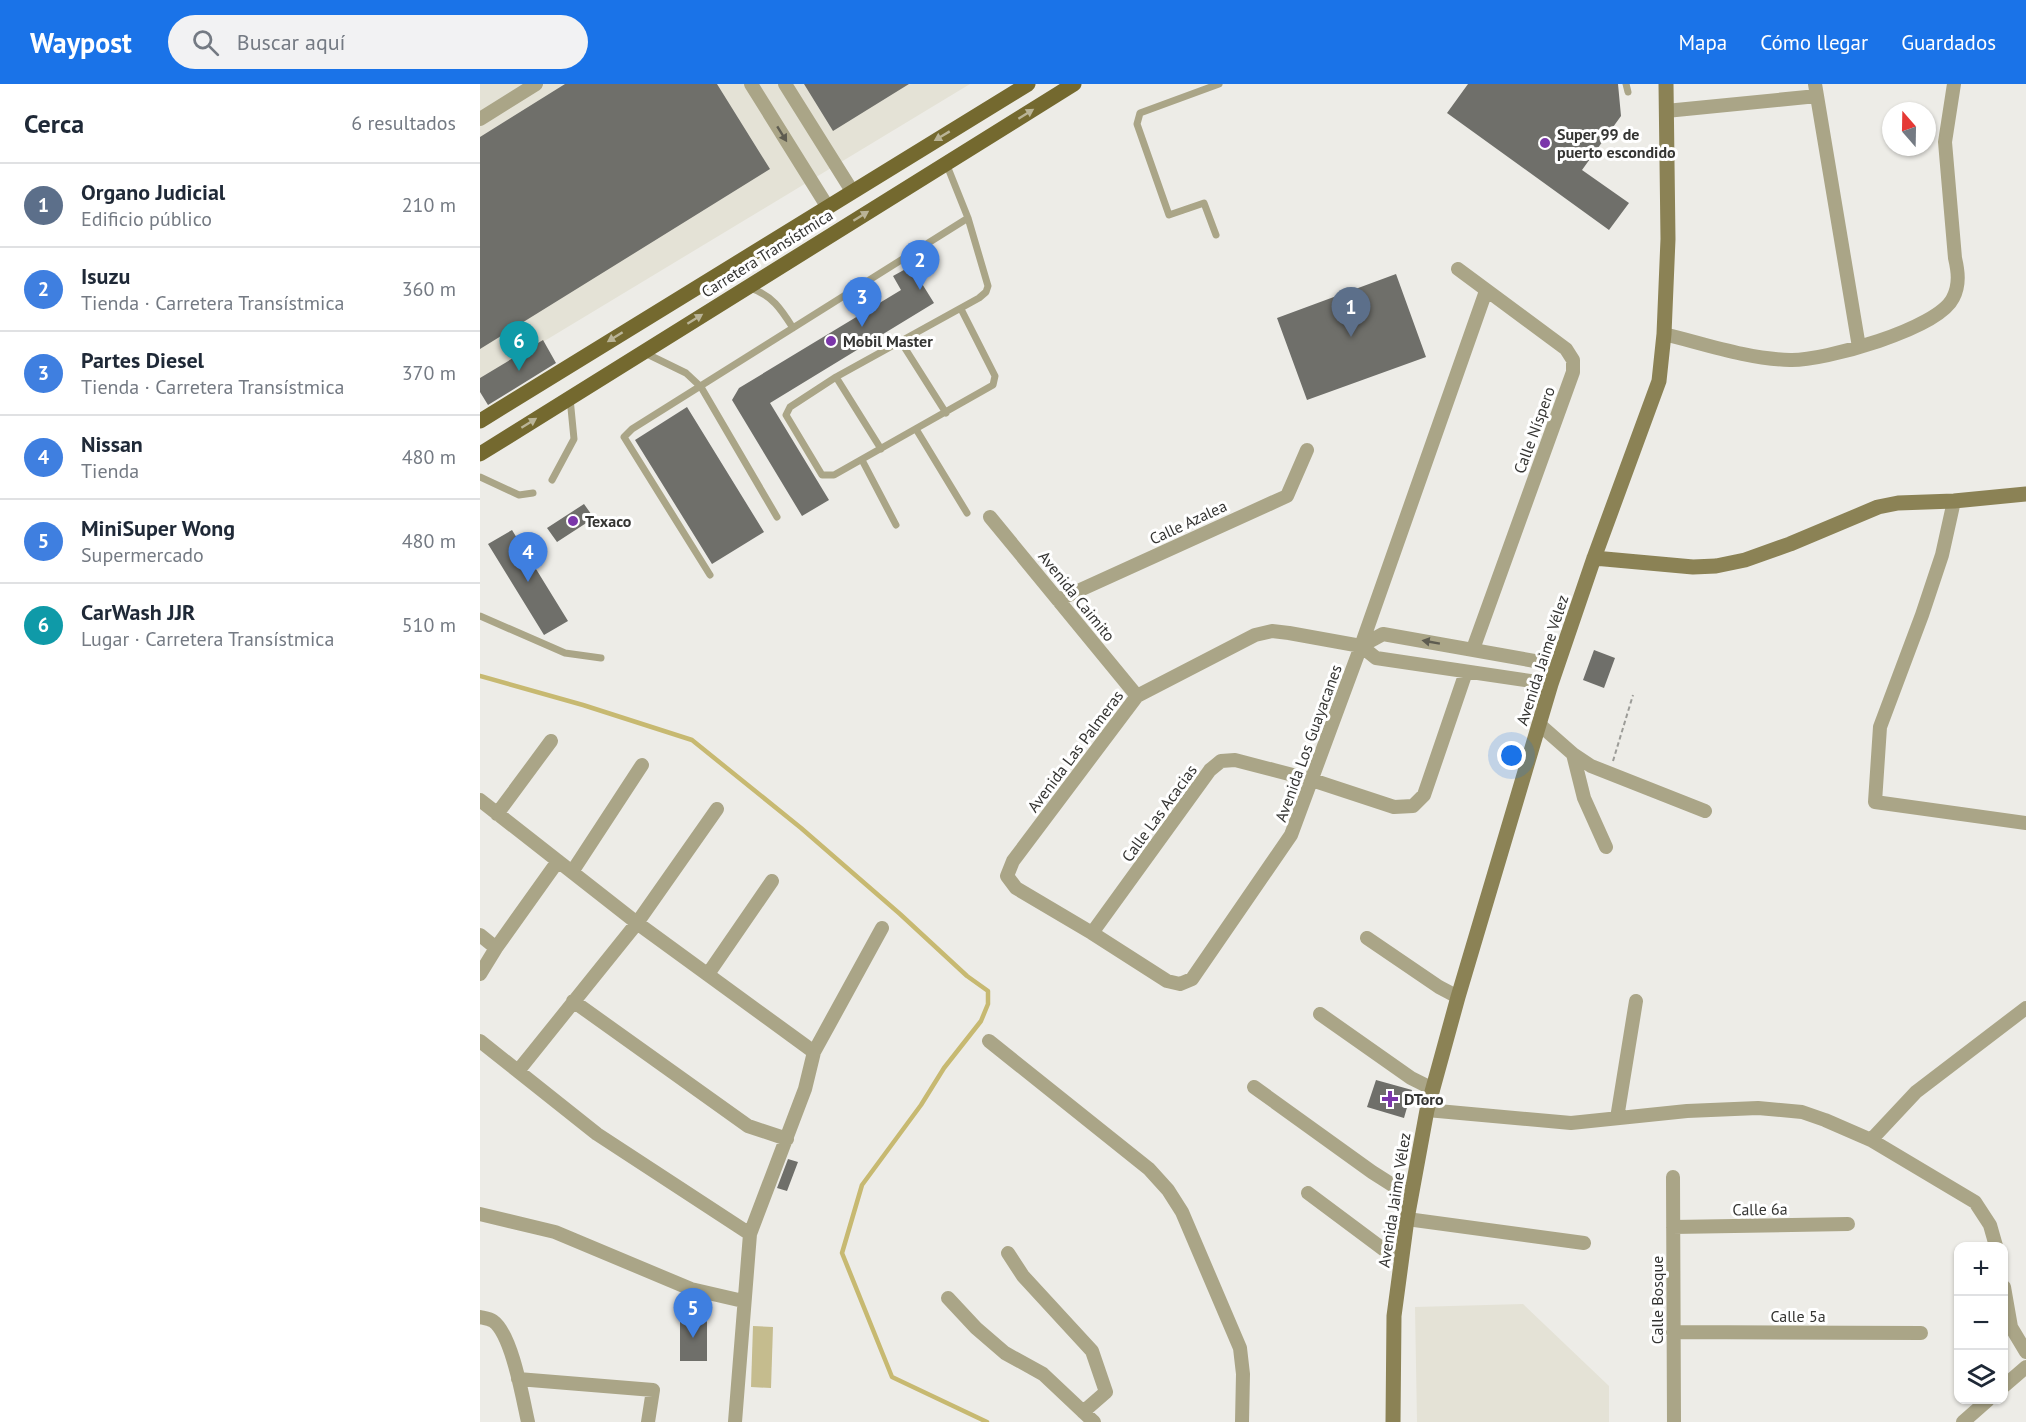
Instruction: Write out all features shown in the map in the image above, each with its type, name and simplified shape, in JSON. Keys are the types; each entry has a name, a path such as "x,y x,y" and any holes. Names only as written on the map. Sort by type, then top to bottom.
{"main road":[{"name":"Carretera Transístmica","path":"480,421 1028,84"},
{"name":"Carretera Transístmica","path":"480,454 1074,84"}],"street":[{"path":"480,119 536,84"},
{"path":"751,84 827,206"},
{"path":"785,84 852,191"},
{"name":"Avenida Jaime Vélez","path":"1393,1422 1394,1316 1407,1220 1427,1110 1458,997 1557,665 1659,381 1664,334 1668,239 1666,84"},
{"path":"1664,334 1755,356 1791,361 1826,356 1910,331 1940,312 1953,298 1959,275 1955,258 1945,142 1954,84"},
{"path":"1666,111 1816,90 1859,346"},
{"name":"Calle Níspero","path":"1458,269 1566,349 1573,360 1573,372 1473,650"},
{"name":"Avenida Los Guayacanes","path":"1007,876 1016,888 1167,981 1180,984 1192,979 1291,835 1361,646 1486,291"},
{"name":"Calle Azalea","path":"1058,600 1287,496 1307,450"},
{"path":"1594,558 1659,565 1716,566 1745,560 1790,544 1878,507 1898,503 1954,501 2026,494"},
{"path":"1954,501 1942,555 1880,727 1875,802 2026,823"},
{"name":"Avenida Caimito","path":"990,517 1137,696"},
{"name":"Avenida Las Palmeras","path":"1007,876 1013,861 1137,696 1255,635 1272,631 1289,633 1361,646 1376,658 1551,684"},
{"path":"1361,646 1383,634 1557,665"},
{"name":"Calle Las Acacias","path":"1092,933 1210,770 1221,761 1235,760 1312,780 1394,807 1413,806 1424,795 1466,672"},
{"path":"1540,725 1573,754 1591,766 1705,811"},
{"path":"497,814 551,741"},
{"path":"1573,754 1584,798 1606,847"},
{"path":"572,872 642,765"},
{"path":"480,800 637,924 814,1052"},
{"path":"518,1071 637,924 717,809"},
{"path":"480,974 558,861"},
{"path":"708,974 772,881"},
{"path":"737,1419 743,1301 750,1234 805,1089 814,1052 882,928"},
{"path":"480,935 496,948"},
{"path":"1367,938 1439,987 1458,997"},
{"path":"1617,1118 1635,1000"},
{"path":"573,1001 748,1126 787,1139"},
{"path":"1871,1140 1916,1092 2026,1008"},
{"path":"1320,1014 1411,1078 1433,1089"},
{"path":"480,1041 597,1134 750,1234"},
{"path":"989,1041 1149,1169 1168,1190 1182,1212 1240,1348 1243,1374 1242,1422"},
{"path":"1254,1087 1372,1172 1394,1186 1412,1191"},
{"path":"1427,1110 1571,1124 1687,1111 1769,1109 1802,1112 1871,1140 1974,1202 1990,1225 1995,1242"},
{"name":"Calle Bosque","path":"1673,1178 1674,1422"},
{"path":"1308,1193 1383,1249 1402,1257"},
{"path":"480,1214 555,1232 691,1289 743,1301"},
{"path":"1407,1220 1584,1244"},
{"name":"Calle 6a","path":"1673,1227 1848,1224"},
{"path":"1008,1253 1023,1276 1092,1352 1106,1392 1083,1412"},
{"path":"2006,1296 2011,1327 2026,1352"},
{"path":"948,1298 976,1328 1005,1353 1043,1374 1094,1422"},
{"path":"480,1317 493,1321 501,1331 512,1356 528,1422"},
{"name":"Calle 5a","path":"1674,1332 1921,1333"},
{"path":"2008,1383 2026,1367"},
{"path":"518,1379 653,1390 648,1422"},
{"path":"1963,1422 1983,1404"}],"lane":[{"path":"1216,236 1204,203 1169,215 1137,124 1137,118 1140,113 1219,84"},
{"path":"1626,84 1628,93"},
{"path":"946,163 968,218 988,286 986,292 961,309 836,377 790,407 786,415 822,476 834,475 993,385 995,376 961,309"},
{"path":"710,575 624,437 632,429 968,218"},
{"path":"747,287 762,292 777,303 793,328"},
{"path":"901,342 945,413"},
{"path":"643,352 686,373 701,387 777,517"},
{"path":"836,377 881,449"},
{"path":"552,480 574,439 569,397"},
{"path":"916,429 968,513"},
{"path":"862,460 896,525"},
{"path":"480,477 519,495 533,493"},
{"path":"480,616 565,653 601,657"}],"path":[{"path":"1610,773 1634,695"}],"shaded area":[{"path":"480,84 970,84 480,380"},
{"path":"1523,1304 1609,1386 1609,1422 1417,1422 1415,1307"},
{"path":"753,1326 773,1327 771,1388 751,1387"}],"building":[{"path":"565,84 717,84 770,169 480,349 480,137"},
{"path":"804,84 909,84 833,131"},
{"name":"Super 99 de puerto escondido","path":"1468,84 1618,84 1621,116 1582,170 1629,203 1609,230 1447,113"},
{"path":"911,266 934,303 770,403 829,500 802,516 732,400 739,388 901,290 893,276"},
{"path":"1396,274 1426,357 1307,400 1277,318"},
{"path":"543,340 556,363 488,405 480,392 480,378"},
{"path":"687,407 764,532 712,564 635,440"},
{"name":"Texaco","path":"584,504 594,518 557,542 547,528"},
{"path":"512,530 568,621 544,635 488,544"},
{"path":"1594,650 1615,658 1604,688 1583,680"},
{"name":"DToro","path":"1376,1080 1412,1090 1404,1118 1367,1107"},
{"path":"788,1159 798,1162 787,1191 777,1188"},
{"path":"680,1314 707,1314 707,1361 680,1361"}],"waterway":[{"path":"480,676 583,705 692,740 801,828 967,976 988,991 988,1004 981,1021 944,1068 921,1105 862,1185 842,1253 892,1377 987,1422"}],"place":[{"name":"Super 99 de puerto escondido","path":"1545,143"},
{"name":"Isuzu","path":"920,290"},
{"name":"Partes Diesel","path":"862,327"},
{"name":"Organo Judicial","path":"1351,337"},
{"name":"Mobil Master","path":"831,341"},
{"name":"CarWash JJR","path":"519,371"},
{"name":"Texaco","path":"573,521"},
{"name":"Nissan","path":"528,582"},
{"name":"DToro","path":"1390,1099"},
{"name":"MiniSuper Wong","path":"693,1338"}]}
